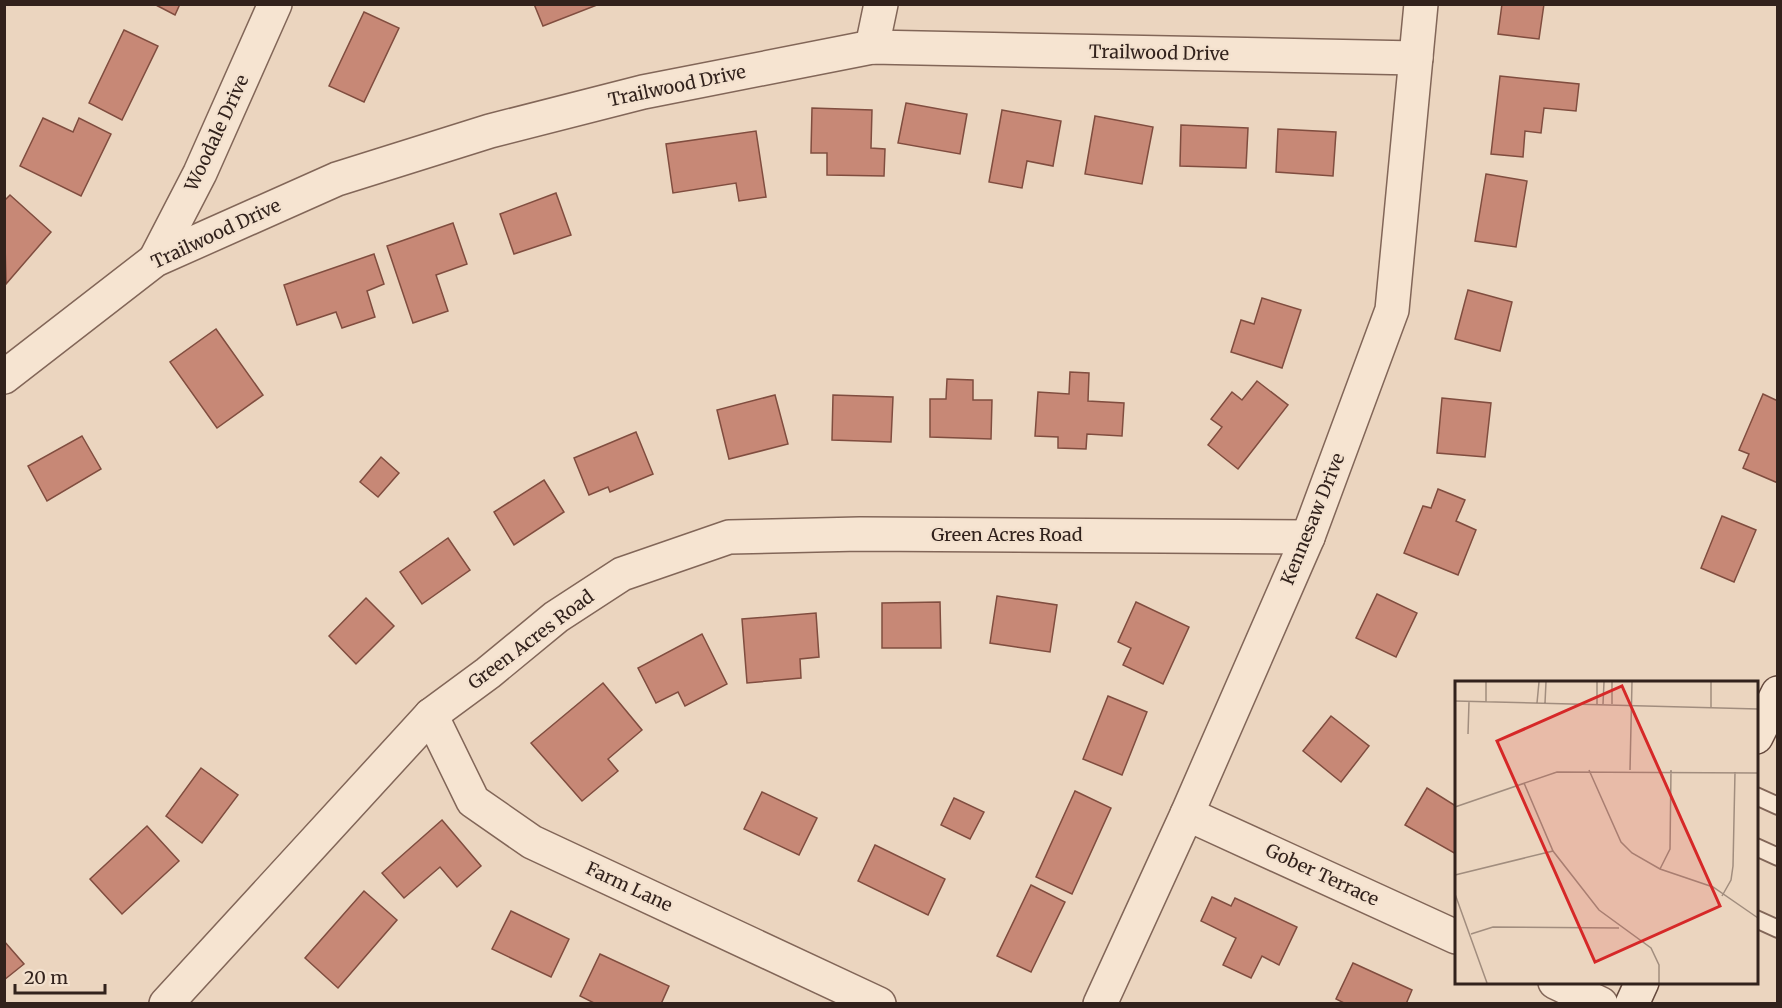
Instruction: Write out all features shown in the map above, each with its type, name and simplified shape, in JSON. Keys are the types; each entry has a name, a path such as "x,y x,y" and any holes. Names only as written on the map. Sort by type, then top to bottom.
{"street":[{"name":"Woodale Drive","path":"155,260 200,173 275,4"},
{"path":"872,47 881,4"},
{"name":"Kennesaw Drive","path":"1100,1004 1308,537 1392,310 1421,4"},
{"name":"Trailwood Drive","path":"4,377 155,260 337,179 490,131 643,92 872,47 1416,58"},
{"name":"Green Acres Road","path":"166,1004 430,715 556,617 622,574 729,537 860,534 1308,537"},
{"path":"1758,734 1778,693"},
{"name":"Farm Lane","path":"430,715 473,801 532,842 879,1004"},
{"name":"Gober Terrace","path":"1186,814 1455,937"},
{"path":"1560,984 1601,1004"},
{"path":"1632,1004 1641,984"}],"lane":[{"path":"1758,797 1778,806"},
{"path":"1758,848 1778,857"},
{"path":"1758,920 1778,929"}],"building":[{"path":"154,4 180,4 175,15"},
{"path":"534,4 597,4 597,5 543,26"},
{"path":"1502,4 1544,4 1539,39 1498,34"},
{"path":"364,12 399,28 364,102 329,86"},
{"path":"124,30 158,46 122,120 89,103"},
{"path":"1500,76 1579,84 1576,111 1544,108 1541,133 1525,131 1523,157 1491,154"},
{"path":"906,103 967,114 960,154 898,143"},
{"path":"812,108 872,110 871,148 885,149 884,176 827,175 827,153 811,153"},
{"path":"1002,110 1061,121 1053,166 1027,161 1022,188 989,182"},
{"path":"1095,116 1153,127 1142,184 1085,174"},
{"path":"43,118 73,132 79,118 111,134 81,196 20,166"},
{"path":"1181,125 1248,128 1246,168 1180,166"},
{"path":"1278,129 1336,132 1333,176 1276,172"},
{"path":"756,131 766,197 739,201 736,183 673,193 666,144"},
{"path":"1486,174 1527,181 1516,247 1475,241"},
{"path":"556,193 571,235 514,254 500,214"},
{"path":"10,195 51,232 6,284 4,201"},
{"path":"453,223 467,264 436,275 448,311 413,323 387,246"},
{"path":"374,254 384,284 367,291 375,317 342,328 336,312 297,325 284,285"},
{"path":"1468,290 1512,302 1500,351 1455,339"},
{"path":"1262,298 1301,310 1282,368 1231,352 1241,320 1254,324"},
{"path":"216,329 263,395 217,428 170,362"},
{"path":"1070,372 1089,373 1088,401 1124,403 1122,436 1087,434 1086,449 1058,448 1058,437 1035,436 1038,392 1069,394"},
{"path":"947,379 973,380 973,400 992,400 991,439 930,437 930,399 946,399"},
{"path":"1257,381 1288,405 1238,469 1208,445 1222,427 1211,419 1232,392 1242,400"},
{"path":"1763,394 1778,401 1778,483 1743,468 1749,454 1739,450"},
{"path":"775,395 788,444 729,459 717,410"},
{"path":"833,395 893,397 891,442 832,440"},
{"path":"1442,398 1491,403 1485,457 1437,453"},
{"path":"636,432 653,474 610,492 608,487 589,495 574,458"},
{"path":"82,436 101,469 47,501 28,466"},
{"path":"381,457 399,473 378,497 360,482"},
{"path":"544,480 564,512 514,545 494,512"},
{"path":"1438,489 1465,500 1456,521 1476,530 1458,575 1404,553 1423,506 1431,508"},
{"path":"1722,516 1756,530 1734,582 1701,568"},
{"path":"448,538 470,570 422,604 400,572"},
{"path":"1377,594 1417,613 1396,657 1356,638"},
{"path":"997,596 1057,605 1050,652 990,643"},
{"path":"366,598 394,626 356,664 329,636"},
{"path":"940,602 941,648 882,648 882,603"},
{"path":"1136,602 1189,627 1163,684 1123,665 1131,648 1118,642"},
{"path":"816,613 819,657 800,659 801,678 747,683 742,619"},
{"path":"702,634 727,684 685,706 678,692 656,703 638,668"},
{"path":"603,683 642,730 608,759 618,771 582,801 531,743"},
{"path":"1108,696 1147,712 1122,775 1083,759"},
{"path":"1331,716 1369,746 1341,782 1303,751"},
{"path":"201,768 238,795 202,843 166,816"},
{"path":"1427,788 1454,805 1455,803 1455,853 1405,825"},
{"path":"1075,791 1111,808 1072,894 1036,877"},
{"path":"762,792 817,818 799,855 744,829"},
{"path":"954,798 984,812 970,839 941,825"},
{"path":"442,820 481,866 457,887 440,867 404,898 382,873"},
{"path":"147,826 179,861 122,914 90,879"},
{"path":"875,845 945,879 928,915 858,881"},
{"path":"1031,885 1065,902 1031,972 997,956"},
{"path":"364,891 397,920 338,988 305,958"},
{"path":"1212,897 1231,906 1235,898 1297,927 1279,965 1262,956 1251,978 1223,965 1236,938 1201,921"},
{"path":"511,911 569,939 551,977 492,949"},
{"path":"4,941 24,964 4,980"},
{"path":"600,954 669,986 661,1004 596,1004 580,996"},
{"path":"1353,963 1412,990 1406,1004 1346,1004 1336,999"}]}
